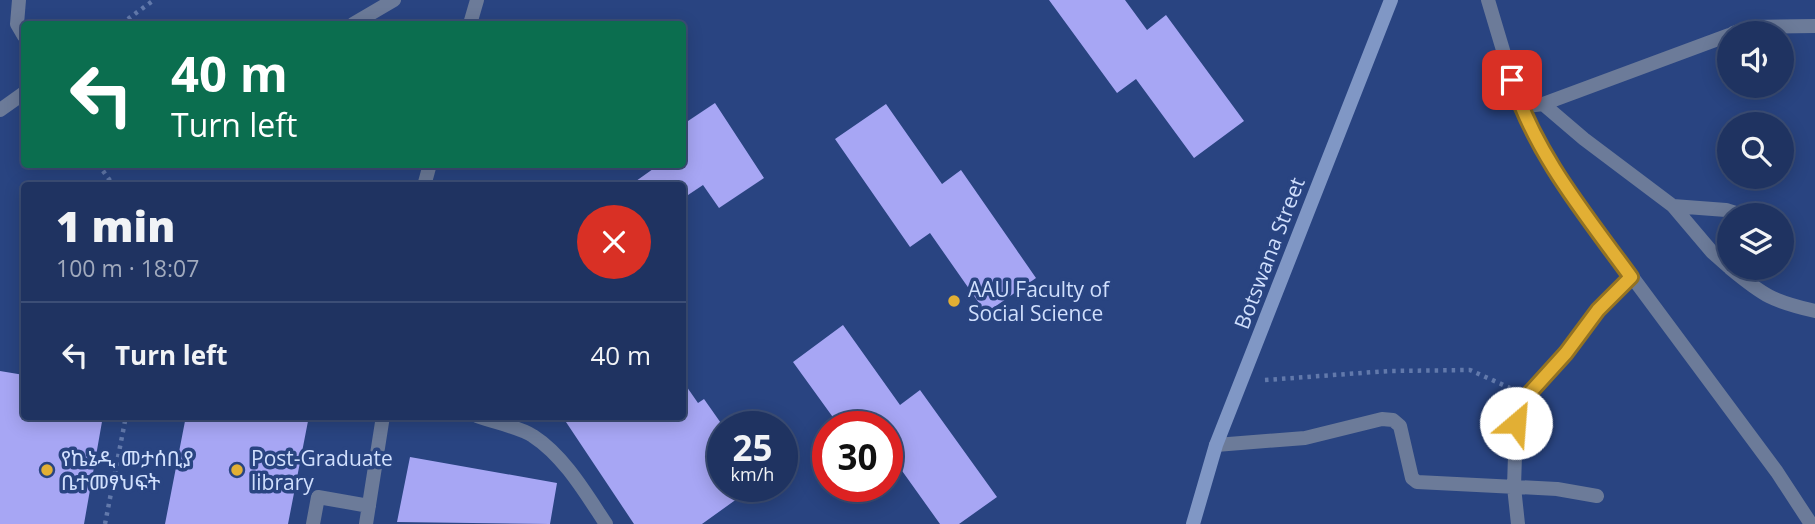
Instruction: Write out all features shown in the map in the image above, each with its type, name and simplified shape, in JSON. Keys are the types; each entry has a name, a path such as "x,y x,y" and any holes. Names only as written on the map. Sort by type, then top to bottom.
{"main road":[{"name":"Botswana Street","path":"1193,524 1216,445 1391,0"}],"street":[{"path":"19,0 18,24 21,30"},
{"path":"358,21 394,0"},
{"path":"471,21 477,0"},
{"path":"1488,0 1520,107 1560,181 1777,472 1811,524"},
{"path":"1794,26 1815,26"},
{"path":"1520,107 1543,104 1717,39"},
{"path":"0,110 21,95"},
{"path":"1543,104 1584,139 1673,206 1717,256"},
{"path":"1673,206 1717,209"},
{"path":"1518,524 1514,487 1516,423 1527,396 1566,353 1598,310 1631,277"},
{"path":"1745,280 1760,293 1779,303 1815,311"},
{"path":"1216,445 1306,438 1382,419 1393,420 1400,426 1412,478 1417,482 1557,489 1597,496"},
{"path":"366,524 382,420"},
{"path":"489,420 532,435 556,457 584,491 606,524"},
{"path":"313,524 318,497 369,506"}],"path":[{"path":"125,21 154,0"},
{"path":"1241,381 1390,371 1470,370 1527,396"},
{"path":"105,524 125,420"}],"building":[{"path":"1049,0 1125,0 1147,30 1166,15 1244,121 1194,158 1136,79 1117,93"},
{"path":"715,103 764,178 719,208 703,185 686,196 686,182 635,182 654,168 686,168 686,122"},
{"path":"886,104 942,184 961,170 1036,278 986,313 930,233 910,247 835,139"},
{"path":"843,325 900,405 920,390 997,497 959,524 940,524 903,472 903,411 828,411 793,362"},
{"name":"የኬኔዲ መታሰቢያ ቤተመፃህፍት","path":"0,371 21,374 21,420 102,420 84,524 0,524"},
{"path":"686,386 698,403 704,399 712,411 707,411 707,502 733,502 702,524 634,524 565,420 686,420"},
{"name":"Post-Graduate library","path":"185,420 308,420 288,524 165,524"},
{"path":"410,457 557,483 550,524 397,522"}],"place":[{"name":"AAU Faculty of Social Science","path":"954,301"},
{"name":"የኬኔዲ መታሰቢያ ቤተመፃህፍት","path":"47,470"},
{"name":"Post-Graduate library","path":"237,470"}],"route":[{"path":"1512,80 1520,107 1560,181 1631,277 1598,310 1566,353 1527,396 1516,423"}]}
